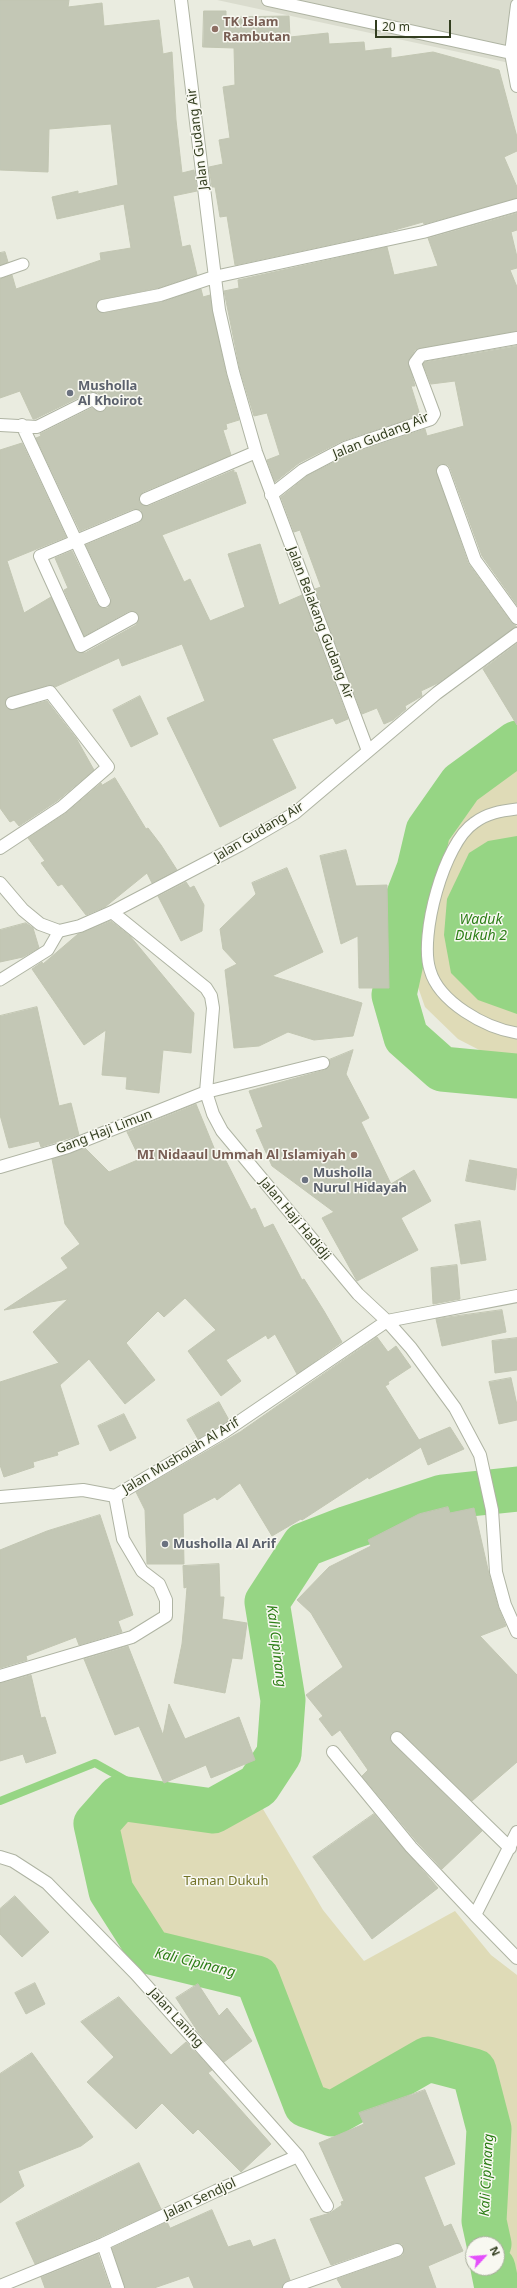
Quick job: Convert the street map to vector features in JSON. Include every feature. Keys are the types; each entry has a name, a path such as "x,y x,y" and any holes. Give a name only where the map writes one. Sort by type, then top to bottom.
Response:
{"street":[{"name":"Jalan Gudang Air","path":"181,0 214,277 226,341 256,452"},
{"path":"268,0 511,53"},
{"path":"517,5 511,53 517,86"},
{"path":"103,306 160,295 214,277 423,232 517,205"},
{"name":"Jalan Gudang Air","path":"271,495 303,470 346,448 431,419 434,414 415,363 421,355 517,338"},
{"path":"0,425 37,427 93,400 100,405"},
{"path":"22,425 104,601"},
{"path":"146,499 256,452"},
{"name":"Jalan Belakang Gudang Air","path":"256,452 368,751"},
{"path":"443,471 475,560 517,618"},
{"path":"132,618 81,646 40,556 77,542 136,516"},
{"name":"Jalan Gudang Air","path":"58,931 75,928 112,912 240,845 295,813 438,693 517,634"},
{"path":"0,848 62,807 108,767 50,692 12,703"},
{"path":"0,883 23,910 40,924 58,931"},
{"name":"Jalan Haji Hadidji","path":"112,912 206,988 211,996 213,1008 206,1092 213,1114 222,1131 358,1294 411,1348 455,1408 480,1455 492,1510 496,1572 505,1605 517,1632"},
{"name":"Gang Haji Limun","path":"0,1167 68,1147 206,1092 323,1063"},
{"path":"387,1322 517,1296"},
{"name":"Jalan Musholah Al Arif","path":"0,1676 132,1637 166,1616 166,1600 159,1584 142,1571 124,1539 116,1496 224,1432 387,1322"},
{"path":"0,1497 83,1490 116,1496"},
{"path":"397,1738 510,1848"},
{"path":"333,1752 411,1847 517,1958"},
{"path":"475,1915 517,1832"},
{"name":"Jalan Laning","path":"0,1857 13,1861 47,1884 136,1974 298,2156 327,2206"},
{"name":"Jalan Sendjol","path":"0,2286 103,2244 216,2191 298,2156"},
{"path":"103,2244 118,2288"},
{"path":"289,2288 397,2250"}],"lane":[{"path":"0,272 23,264"},
{"path":"517,810 496,812 473,823 455,844 433,902 426,940 430,970 443,995 463,1011 517,1033"},
{"path":"0,980 43,955 52,947 58,931"}],"shaded area":[{"path":"217,0 517,0 514,64"}],"green space":[{"path":"517,770 517,1056 491,1056 458,1039 425,1007 413,973 415,925 442,851 480,795"},
{"name":"Taman Dukuh","path":"257,1799 323,1910 364,1961 455,1911 491,1955 517,1975 517,2288 501,2288 499,2276 505,2276 505,2236 491,2236 490,2230 490,2197 500,2166 502,2143 495,2103 479,2081 476,2070 461,2062 429,2055 411,2058 346,2091 323,2099 310,2092 299,2075 260,1978 248,1965 235,1957 210,1949 151,1944 133,1917 113,1872 101,1824 119,1803 188,1817 221,1813"}],"water":[{"name":"Waduk Dukuh 2","path":"517,836 517,1014 478,1000 451,973 444,935 447,899 469,853 488,841"}],"building":[{"path":"0,0 69,0 68,7 102,3 104,26 159,20 163,54 172,52 176,120 182,173 194,170 197,191 173,196 182,247 190,245 197,275 158,288 102,299 98,301 96,307 98,311 104,313 162,302 201,289 203,297 210,295 226,374 239,420 226,424 227,429 223,430 231,455 143,492 140,495 139,502 142,505 149,506 234,470 234,473 236,472 246,503 162,535 184,582 190,579 210,621 245,607 228,554 260,544 279,605 302,595 348,719 336,724 333,718 272,739 296,788 220,827 167,718 205,701 182,644 122,666 119,658 55,687 48,685 7,698 5,705 11,710 47,701 76,738 94,770 57,801 19,826 14,820 10,822 0,808 0,450 22,443 66,537 7,561 24,613 51,597 77,652 85,653 136,625 139,618 136,612 129,611 84,636 64,590 68,588 55,558 72,551 97,604 103,608 108,608 111,598 86,545 139,523 143,517 141,510 133,509 80,531 36,438 41,436 40,434 92,408 99,412 105,410 107,402 98,393 90,392 35,419 33,419 20,391 0,398 0,279 12,275 16,289 101,260 100,253 131,248 124,204 57,219 52,197 78,191 78,194 118,185 111,124 49,129 48,172 0,170"},
{"path":"204,11 226,11 226,17 289,16 290,37 328,33 329,44 364,42 365,51 391,48 391,58 433,52 499,70 517,137 517,151 504,157 517,187 517,198 424,224 423,222 384,233 235,265 227,216 220,217 215,187 212,187 209,167 223,164 219,140 230,138 223,87 235,85 234,48 203,47"},
{"path":"517,213 517,230 511,232 517,257 517,268 510,270 517,287 517,331 415,350 408,362 415,386 411,386 420,415 342,441 299,463 275,482 267,460 280,455 267,413 254,416 240,370 224,291 239,288 238,280 387,247 394,275 438,266 428,238"},
{"path":"5,252 8,262 0,265 0,253"},
{"path":"517,346 517,605 482,556 450,468 448,465 441,464 436,470 468,563 511,622 517,627 438,683 421,691 422,696 405,706 406,709 393,720 384,724 377,708 362,714 315,589 321,587 300,530 294,532 281,497 307,476 348,455 425,429 427,436 464,426 455,381 431,384 423,364 425,362"},
{"path":"517,643 517,725 483,669"},
{"path":"140,696 158,734 131,747 113,710"},
{"path":"115,778 146,829 148,828 161,845 177,870 152,883 147,873 105,907 86,915 62,884 58,886 41,863 45,861 28,838 66,813 101,783 102,785"},
{"path":"346,850 356,886 387,885 389,988 359,988 358,936 341,944 320,856"},
{"path":"287,868 323,952 272,976 362,1003 353,1036 314,1040 288,1032 259,1046 234,1048 225,970 237,964 223,949 220,929 256,894 252,883"},
{"path":"186,882 190,888 194,886 204,905 202,931 181,941 158,896"},
{"path":"111,921 130,936 194,1013 191,1053 163,1050 159,1093 126,1089 127,1077 102,1075 106,1030 84,1045 32,969 42,962 43,964 78,934"},
{"path":"26,923 33,928 39,948 23,957 0,962 0,930"},
{"path":"37,1007 59,1106 71,1103 79,1135 41,1147 39,1141 9,1148 0,1115 0,1016"},
{"path":"353,1050 346,1074 369,1118 361,1122 391,1184 414,1170 431,1201 401,1218 418,1250 357,1281 322,1218 334,1212 272,1166 256,1130 263,1127 249,1091 325,1070 330,1065 329,1060"},
{"path":"196,1104 219,1160 224,1157 251,1210 255,1208 264,1228 273,1224 302,1280 304,1279 342,1342 297,1374 275,1334 268,1339 266,1335 226,1360 241,1381 221,1396 188,1351 216,1330 185,1298 164,1317 158,1311 126,1343 155,1380 125,1404 89,1359 60,1385 79,1444 57,1452 58,1455 33,1462 34,1467 4,1477 0,1465 0,1382 59,1363 33,1332 68,1299 4,1310 68,1268 61,1258 80,1244 65,1224 52,1159 85,1148 109,1172 140,1159 127,1132"},
{"path":"470,1160 517,1169 515,1190 466,1181"},
{"path":"480,1221 486,1260 461,1264 455,1225"},
{"path":"457,1265 460,1299 433,1304 431,1268"},
{"path":"502,1310 506,1332 442,1346 436,1319"},
{"path":"377,1337 388,1352 396,1346 411,1367 388,1382 389,1384 385,1386 419,1440 450,1427 464,1449 428,1465 421,1447 369,1479 368,1477 302,1520 301,1519 272,1536 240,1483 217,1500 215,1497 183,1514 184,1564 147,1564 145,1510 136,1492 240,1432"},
{"path":"517,1338 517,1370 495,1373 492,1341"},
{"path":"511,1378 517,1405 517,1420 499,1424 489,1382"},
{"path":"219,1402 229,1420 198,1439 187,1420"},
{"path":"124,1414 136,1438 110,1451 98,1426"},
{"path":"448,1507 450,1513 474,1508 489,1574 498,1607 506,1626 480,1636 517,1675 517,1762 472,1801 402,1733 395,1731 391,1733 390,1740 392,1743 482,1831 442,1869 417,1842 362,1776 368,1770 340,1730 332,1736 319,1719 323,1716 306,1695 343,1667 311,1613 297,1600 329,1567 371,1546 368,1540 419,1514"},
{"path":"100,1515 133,1615 118,1621 122,1632 79,1645 76,1637 26,1656 27,1660 0,1668 0,1550 47,1531"},
{"path":"219,1564 220,1597 224,1597 222,1619 247,1623 242,1659 232,1658 225,1693 174,1683 182,1644 187,1587 184,1588 183,1566"},
{"path":"128,1646 163,1735 169,1704 185,1739 239,1717 255,1760 211,1778 206,1765 164,1783 139,1726 115,1735 84,1659"},
{"path":"31,1675 41,1718 45,1717 56,1753 26,1763 23,1754 0,1761 0,1683"},
{"path":"374,1814 438,1888 372,1939 313,1857"},
{"path":"15,1896 49,1932 22,1957 0,1934 0,1909"},
{"path":"35,1983 45,2004 26,2014 15,1993"},
{"path":"198,1984 219,2016 227,2008 252,2041 224,2062 198,2032 176,1998"},
{"path":"119,1997 171,2055 186,2042 212,2070 208,2073 271,2144 241,2172 198,2129 193,2134 162,2103 136,2129 87,2082 114,2057 81,2022"},
{"path":"32,2053 93,2137 81,2146 18,2171 24,2186 0,2203 0,2074"},
{"path":"425,2090 455,2164 424,2177 444,2227 451,2224 463,2251 428,2266 436,2288 342,2288 337,2279 399,2257 403,2255 404,2248 402,2244 395,2243 331,2265 310,2219 330,2213 342,2205 341,2202 344,2201 319,2143 364,2124 359,2113"},
{"path":"139,2163 161,2209 100,2237 35,2264 16,2223"},
{"path":"212,2210 228,2247 250,2240 253,2247 275,2239 290,2280 284,2283 282,2288 194,2288 189,2276 154,2288 125,2288 112,2248 167,2222 170,2228"},
{"path":"98,2254 110,2288 45,2288 41,2277"}],"waterway":[{"name":"Kali Cipinang","path":"517,743 461,784 428,831 419,869 405,905 405,944 394,995 406,1037 442,1069 517,1076"},
{"name":"Kali Cipinang","path":"487,2236 484,2221 489,2129 474,2071 428,2059 332,2114 306,2105 257,1978 150,1952 111,1891 96,1824 119,1798 213,1811 258,1786 279,1754 283,1700 267,1602 304,1545 348,1528 442,1497 517,1489"},
{"path":"0,1801 95,1763 129,1782 160,1805"},
{"name":"Kali Cipinang","path":"495,2276 497,2288"}],"place":[{"name":"TK Islam Rambutan","path":"215,29"},
{"name":"Musholla Al Khoirot","path":"70,393"},
{"name":"MI Nidaaul Ummah Al Islamiyah","path":"354,1155"},
{"name":"Musholla Nurul Hidayah","path":"305,1180"},
{"name":"Musholla Al Arif","path":"165,1544"}]}
